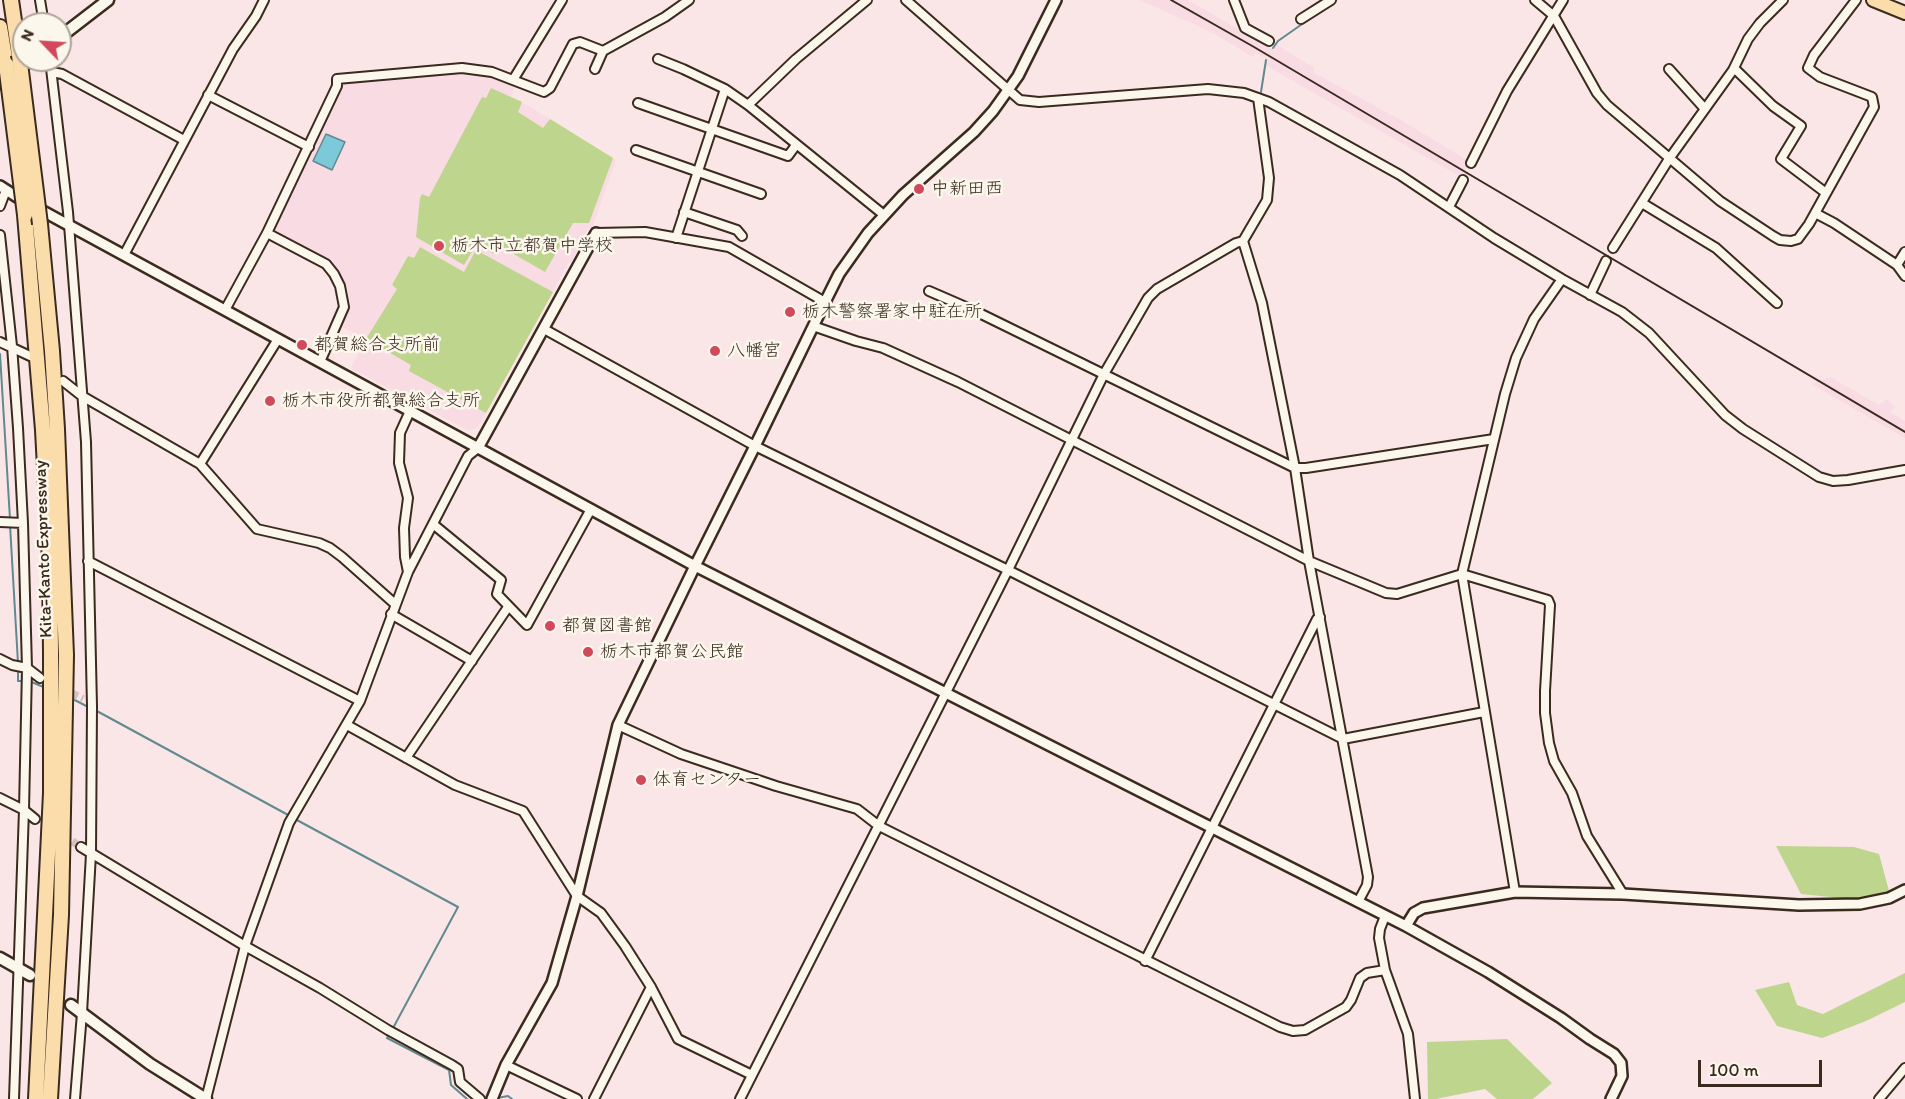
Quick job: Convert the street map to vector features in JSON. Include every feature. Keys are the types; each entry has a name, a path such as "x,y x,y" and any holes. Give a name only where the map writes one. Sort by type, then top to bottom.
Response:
{"highway":[{"name":"Kita-Kanto Expressway","path":"0,27 25,215 43,430 50,561 51,793 36,1099"},
{"name":"Kita-Kanto Expressway","path":"26,72 52,351 66,655 61,915 50,1099"}],"main road":[{"path":"72,28 108,0"},
{"path":"1873,0 1905,13"},
{"path":"0,83 12,71"},
{"path":"0,957 30,975"},
{"path":"71,1005 142,1059 206,1099"}],"street":[{"path":"124,255 233,49 264,0"},
{"path":"513,80 562,0"},
{"path":"595,69 603,51 665,17 689,0"},
{"path":"748,105 796,59 867,0"},
{"path":"906,0 1020,100 1039,102 1208,89 1233,91 1258,98 1400,176 1562,279 1622,312 1649,333 1716,407 1743,429 1819,477 1833,481 1848,480 1905,470"},
{"path":"492,1099 506,1065 552,983 577,896 618,725 825,302 854,251 884,215 974,132 1008,90 1030,54 1056,0"},
{"path":"1234,0 1245,28 1269,41"},
{"path":"1301,19 1331,0"},
{"path":"1535,0 1554,16 1597,93 1623,120 1720,201 1780,240 1798,239 1826,194 1874,107 1872,97 1820,77 1808,68 1856,0"},
{"path":"1471,163 1507,91 1563,0"},
{"path":"1613,248 1669,159 1734,68 1748,39 1783,0"},
{"path":"225,310 267,233 309,147 337,86 337,79 462,68 492,72 544,92 550,88 573,44 580,42 603,51"},
{"path":"658,59 725,89 884,215"},
{"path":"1734,68 1773,106 1802,126 1781,159 1826,194"},
{"path":"1669,69 1705,109"},
{"path":"75,1099 91,854 92,706 86,442 69,225 52,72 62,74 184,140"},
{"path":"676,238 725,89"},
{"path":"208,95 309,147"},
{"path":"740,1099 1008,570 1104,374 1148,298 1157,289 1177,277 1243,241 1267,200 1269,178 1258,98"},
{"path":"638,103 788,156 796,145"},
{"path":"636,150 761,194"},
{"path":"1449,207 1463,180"},
{"path":"0,206 3,188 695,566 1406,926 1514,988 1614,1054 1621,1064 1622,1076 1611,1099"},
{"path":"1642,203 1716,248 1778,303"},
{"path":"684,212 737,230 742,236"},
{"path":"1815,213 1897,265 1905,276"},
{"path":"206,1099 245,946 289,824 360,701 408,572 468,456 478,448 596,233 645,232 724,246 735,250 825,302"},
{"path":"267,233 326,264 340,286 344,307 320,362"},
{"path":"0,235 12,346 23,523 27,668 20,968 14,1099"},
{"path":"1243,241 1262,303 1295,468 1309,561 1368,877 1367,885 1358,902"},
{"path":"1897,265 1905,252"},
{"path":"1590,295 1606,261"},
{"path":"1515,892 1462,574 1516,358 1534,319 1562,279"},
{"path":"929,291 975,311 1295,468 1494,439"},
{"path":"813,326 883,348 958,382 1309,561 1386,593 1397,594 1462,574 1548,600 1550,605 1545,713 1549,743 1554,761 1572,793 1587,836 1623,894"},
{"path":"544,329 755,446 1008,570 1342,739 1484,712"},
{"path":"200,464 278,339"},
{"path":"0,342 30,356"},
{"path":"63,381 82,396 200,464 257,529 319,543 330,548 395,604"},
{"path":"408,572 404,528 408,498 399,463 400,433 410,411"},
{"path":"433,524 501,580 497,594 508,608 527,624 591,509"},
{"path":"0,522 23,523"},
{"path":"88,561 360,701"},
{"path":"406,758 508,608"},
{"path":"391,614 472,661"},
{"path":"1145,961 1320,617"},
{"path":"0,659 12,665 27,668 40,678"},
{"path":"82,699 92,706"},
{"path":"347,725 455,786 523,811 577,896 601,913 625,946 651,987 678,1039 752,1075"},
{"path":"618,725 690,757 776,786 856,809 879,826 1280,1027 1293,1031 1305,1030 1346,1007 1360,978 1367,973 1385,970"},
{"path":"0,798 24,810 35,819"},
{"path":"81,847 245,946 452,1065 458,1070 460,1082 480,1099"},
{"path":"1406,926 1414,913 1424,908 1515,892 1623,894 1799,905 1860,904 1889,898 1905,890"},
{"path":"1385,916 1378,933 1385,970 1408,1034 1415,1099"},
{"path":"594,1099 651,987"},
{"path":"506,1065 577,1099"},
{"path":"1879,1099 1905,1068"}],"shaded area":[{"path":"1140,0 1188,0 1274,50 1277,45 1314,68 1313,72 1467,160 1468,163 1461,177 1265,65 1269,61 1257,53 1251,56 1215,34"},
{"name":"栃木市立都賀中学校","path":"466,71 477,72 515,86 511,97 616,160 592,228 587,230 481,422 469,431 351,368 366,339 340,326 348,306 344,288 332,266 273,232 344,82"},
{"path":"1830,377 1879,405 1887,399 1895,407 1890,412 1905,421 1905,438 1811,384"}],"green space":[{"path":"491,88 522,102 518,112 543,128 550,119 613,158 589,223 573,223 545,272 500,246 495,254 476,245 464,265 416,237 422,194 429,197 482,97 486,98"},
{"path":"420,247 464,272 476,250 553,292 486,413 409,371 411,365 366,339 397,289 392,285 408,256 414,258"},
{"path":"1776,846 1854,847 1879,854 1889,891 1860,900 1801,894"},
{"path":"1905,973 1905,1002 1866,1021 1822,1038 1777,1026 1755,990 1789,982 1797,1005 1823,1014"},
{"path":"1507,1039 1552,1083 1533,1099 1497,1099 1485,1089 1428,1099 1427,1042"}],"water":[{"path":"326,134 345,142 332,170 313,161"}],"waterway":[{"path":"1273,48 1278,41 1315,15"},
{"path":"1261,92 1266,60"},
{"path":"0,354 10,519"},
{"path":"10,525 18,663"},
{"path":"18,668 18,681 24,681"},
{"path":"29,681 46,688"},
{"path":"71,698 90,708"},
{"path":"95,710 290,816"},
{"path":"295,819 458,907 392,1030"},
{"path":"389,1035 387,1038 449,1070 451,1085 467,1099"},
{"path":"497,1098 508,1096 512,1099"}],"tunnel":[{"path":"49,682 83,699"},
{"path":"62,835 81,847"},
{"path":"30,975 71,1005"}],"railway":[{"path":"1171,0 1905,432"}],"place":[{"name":"中新田西","path":"919,189"},
{"name":"栃木市立都賀中学校","path":"439,246"},
{"name":"栃木警察署家中駐在所","path":"790,312"},
{"name":"都賀総合支所前","path":"302,345"},
{"name":"八幡宮","path":"715,351"},
{"name":"栃木市役所都賀総合支所","path":"270,401"},
{"name":"都賀図書館","path":"550,626"},
{"name":"栃木市都賀公民館","path":"588,652"},
{"name":"体育センター","path":"641,780"}]}
